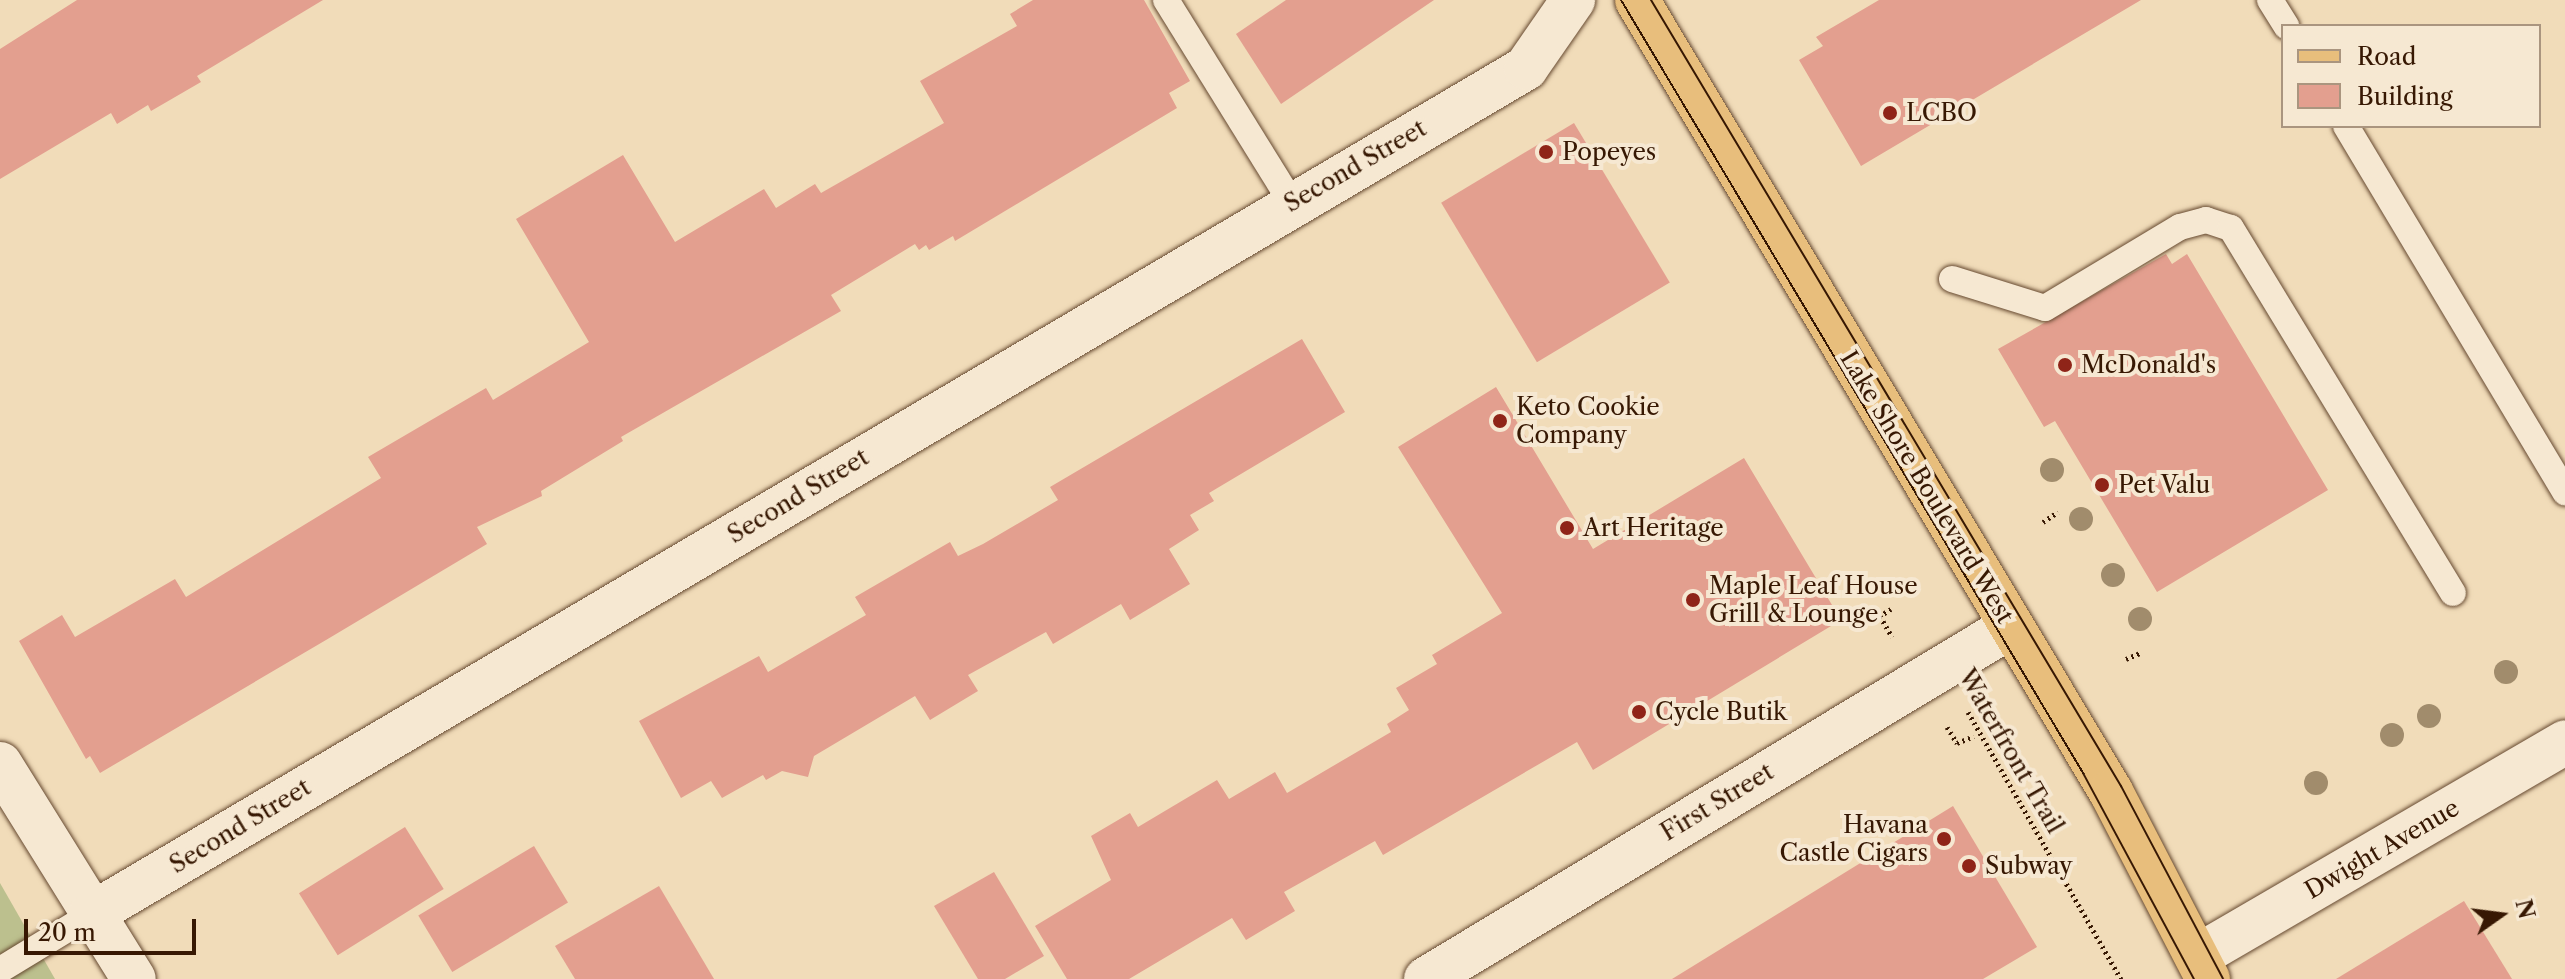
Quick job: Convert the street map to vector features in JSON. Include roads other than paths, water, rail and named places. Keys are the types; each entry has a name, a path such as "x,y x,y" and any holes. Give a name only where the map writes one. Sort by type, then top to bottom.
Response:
{"main road":[{"name":"Lake Shore Boulevard West","path":"1637,0 2111,792 2203,967"}],"street":[{"name":"Second Street","path":"90,915 1292,203 1526,68 1573,0"},
{"name":"First Street","path":"1426,979 2010,627"},
{"name":"Dwight Avenue","path":"2203,967 2565,742"},
{"path":"0,764 90,915 134,979"}],"lane":[{"path":"1166,0 1292,203"},
{"path":"2270,0 2285,24"},
{"path":"2347,128 2565,492"},
{"path":"1952,279 2045,308 2180,227 2206,220 2231,228 2453,593"},
{"name":"Second Street","path":"0,970 90,915"}],"tram line":[{"path":"1621,0 2083,773 2194,979"},
{"path":"1651,0 2121,786 2223,979"}],"place":[{"name":"LCBO","path":"1890,113"},
{"name":"Popeyes","path":"1546,152"},
{"name":"McDonald's","path":"2065,365"},
{"name":"Keto Cookie Company","path":"1500,421"},
{"name":"Pet Valu","path":"2102,485"},
{"name":"Art Heritage","path":"1567,528"},
{"name":"Maple Leaf House Grill & Lounge","path":"1693,600"},
{"name":"Cycle Butik","path":"1639,712"},
{"name":"Havana Castle Cigars","path":"1944,839"},
{"name":"Subway","path":"1969,866"}]}
